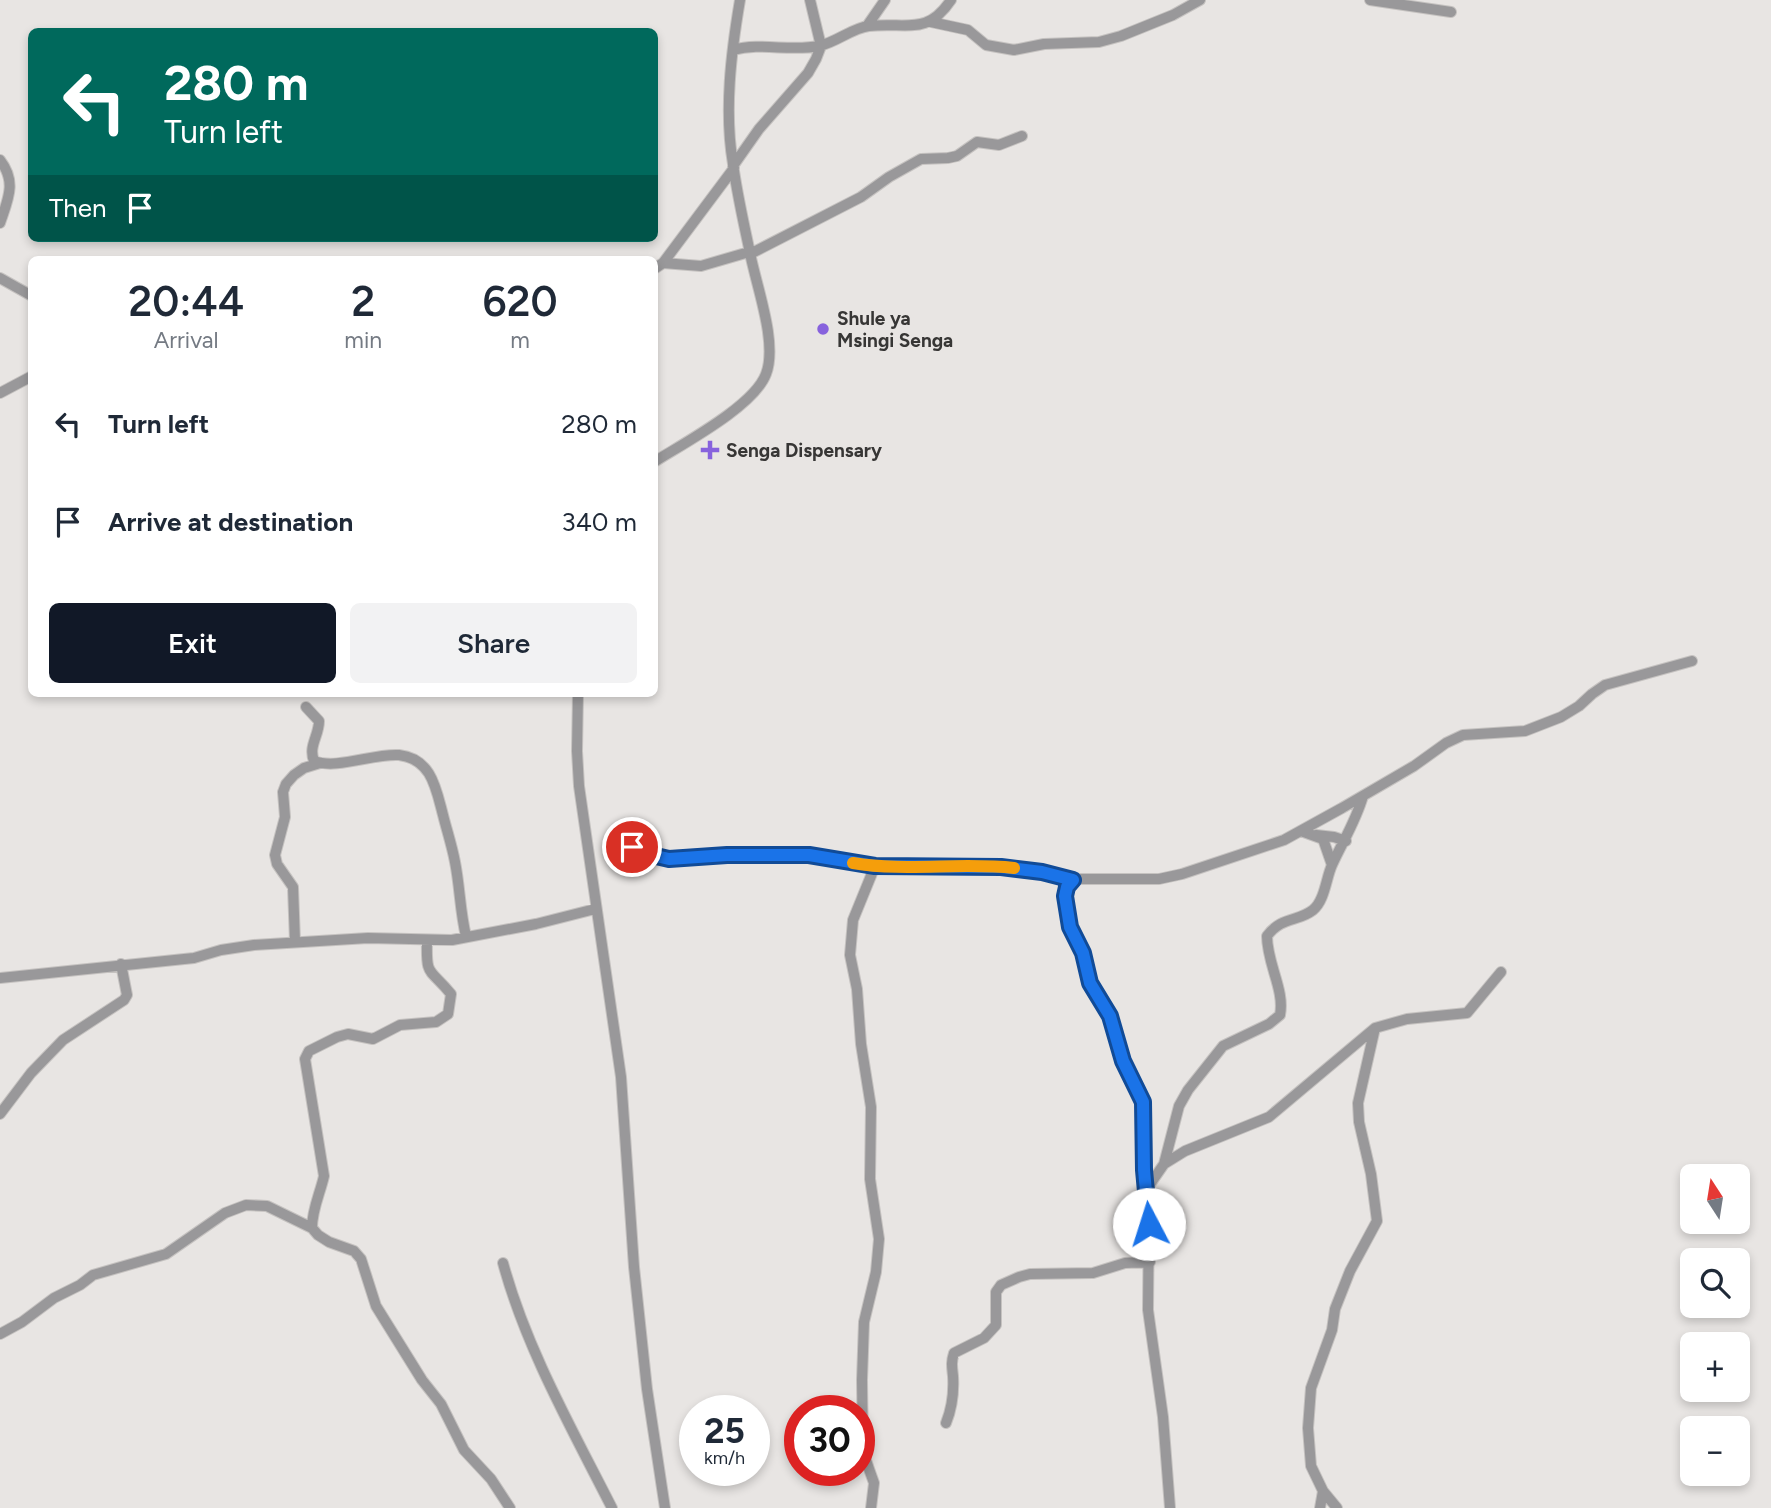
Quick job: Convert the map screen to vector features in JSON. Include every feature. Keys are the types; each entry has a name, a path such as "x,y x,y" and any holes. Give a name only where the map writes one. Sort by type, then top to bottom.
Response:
{"street":[{"path":"658,459 746,400 766,374 769,359 768,335 733,167 730,126 733,50 740,0"},
{"path":"659,266 760,129 808,73 821,46 810,0"},
{"path":"867,26 885,0"},
{"path":"931,22 942,14 951,0"},
{"path":"733,50 750,46 787,49 821,46 867,26 931,22 968,30 986,45 1014,50 1121,36 1173,15 1200,0"},
{"path":"1370,0 1451,12"},
{"path":"659,266 701,265 750,253 861,197 921,159 957,156 977,142 999,145 1023,136"},
{"path":"0,160 11,184 0,223"},
{"path":"0,278 28,294"},
{"path":"0,393 28,378"},
{"path":"626,841 643,853 669,859 727,855 809,855 875,866 1001,867 1042,872 1073,880 1159,879 1249,852 1301,831 1463,735 1525,731 1561,717 1605,685 1692,661"},
{"path":"578,697 576,751 579,786 621,1077 634,1267 647,1389 665,1508"},
{"path":"306,707 319,721 311,751 314,761 320,763"},
{"path":"295,942 293,887 277,864 275,855 285,817 283,792 286,784 304,768 320,763 396,755 416,760 429,771 434,780 456,863 466,936"},
{"path":"1146,1190 1164,1164 1179,1106 1188,1090 1223,1046 1269,1024 1280,1015 1281,995 1272,970 1267,936 1274,927 1284,921 1313,910 1320,900 1332,865 1346,841 1363,796"},
{"path":"1301,831 1346,841"},
{"path":"1316,835 1326,845 1332,865"},
{"path":"872,1508 874,1483 863,1452 862,1371 864,1322 876,1272 879,1240 870,1179 871,1107 860,1044 857,989 850,955 853,920 875,866"},
{"path":"1073,880 1067,887 1065,896 1070,927 1083,953 1090,983 1110,1016 1123,1061 1143,1102 1150,1262 1147,1310 1163,1417 1170,1508"},
{"path":"0,978 194,958 227,948 295,942 368,938 452,940 536,924 595,909"},
{"path":"312,1228 315,1204 324,1176 305,1059 309,1051 337,1037 348,1034 373,1039 400,1025 436,1021 447,1014 451,994 426,967 427,940"},
{"path":"0,1114 31,1073 63,1040 124,1000 127,991 121,964"},
{"path":"1164,1164 1204,1142 1269,1117 1375,1028 1407,1019 1467,1013 1501,972"},
{"path":"1337,1508 1316,1479 1308,1454 1311,1388 1332,1330 1341,1293 1377,1221 1358,1103 1375,1028"},
{"path":"0,1334 22,1322 54,1297 80,1285 93,1275 166,1254 225,1213 246,1205 267,1206 312,1228 329,1242 354,1251 361,1259 376,1306 422,1380 441,1404 464,1450 491,1479 510,1508"},
{"path":"946,1423 951,1410 953,1376 950,1363 954,1353 984,1338 996,1325 996,1292 1002,1285 1030,1274 1093,1273 1125,1263 1150,1262"},
{"path":"503,1263 512,1295 556,1397 612,1508"},
{"path":"1320,1508 1323,1491"}],"slow traffic":[{"path":"853,863 914,868 1014,868"}],"place":[{"name":"Shule ya Msingi Senga","path":"823,329"},
{"name":"Senga Dispensary","path":"710,450"}],"route":[{"path":"632,847 643,853 669,859 727,855 809,855 875,866 1001,867 1042,872 1073,880 1067,887 1065,896 1070,927 1083,953 1090,983 1104,1002 1123,1061 1143,1102 1143,1158 1149,1224"}]}
